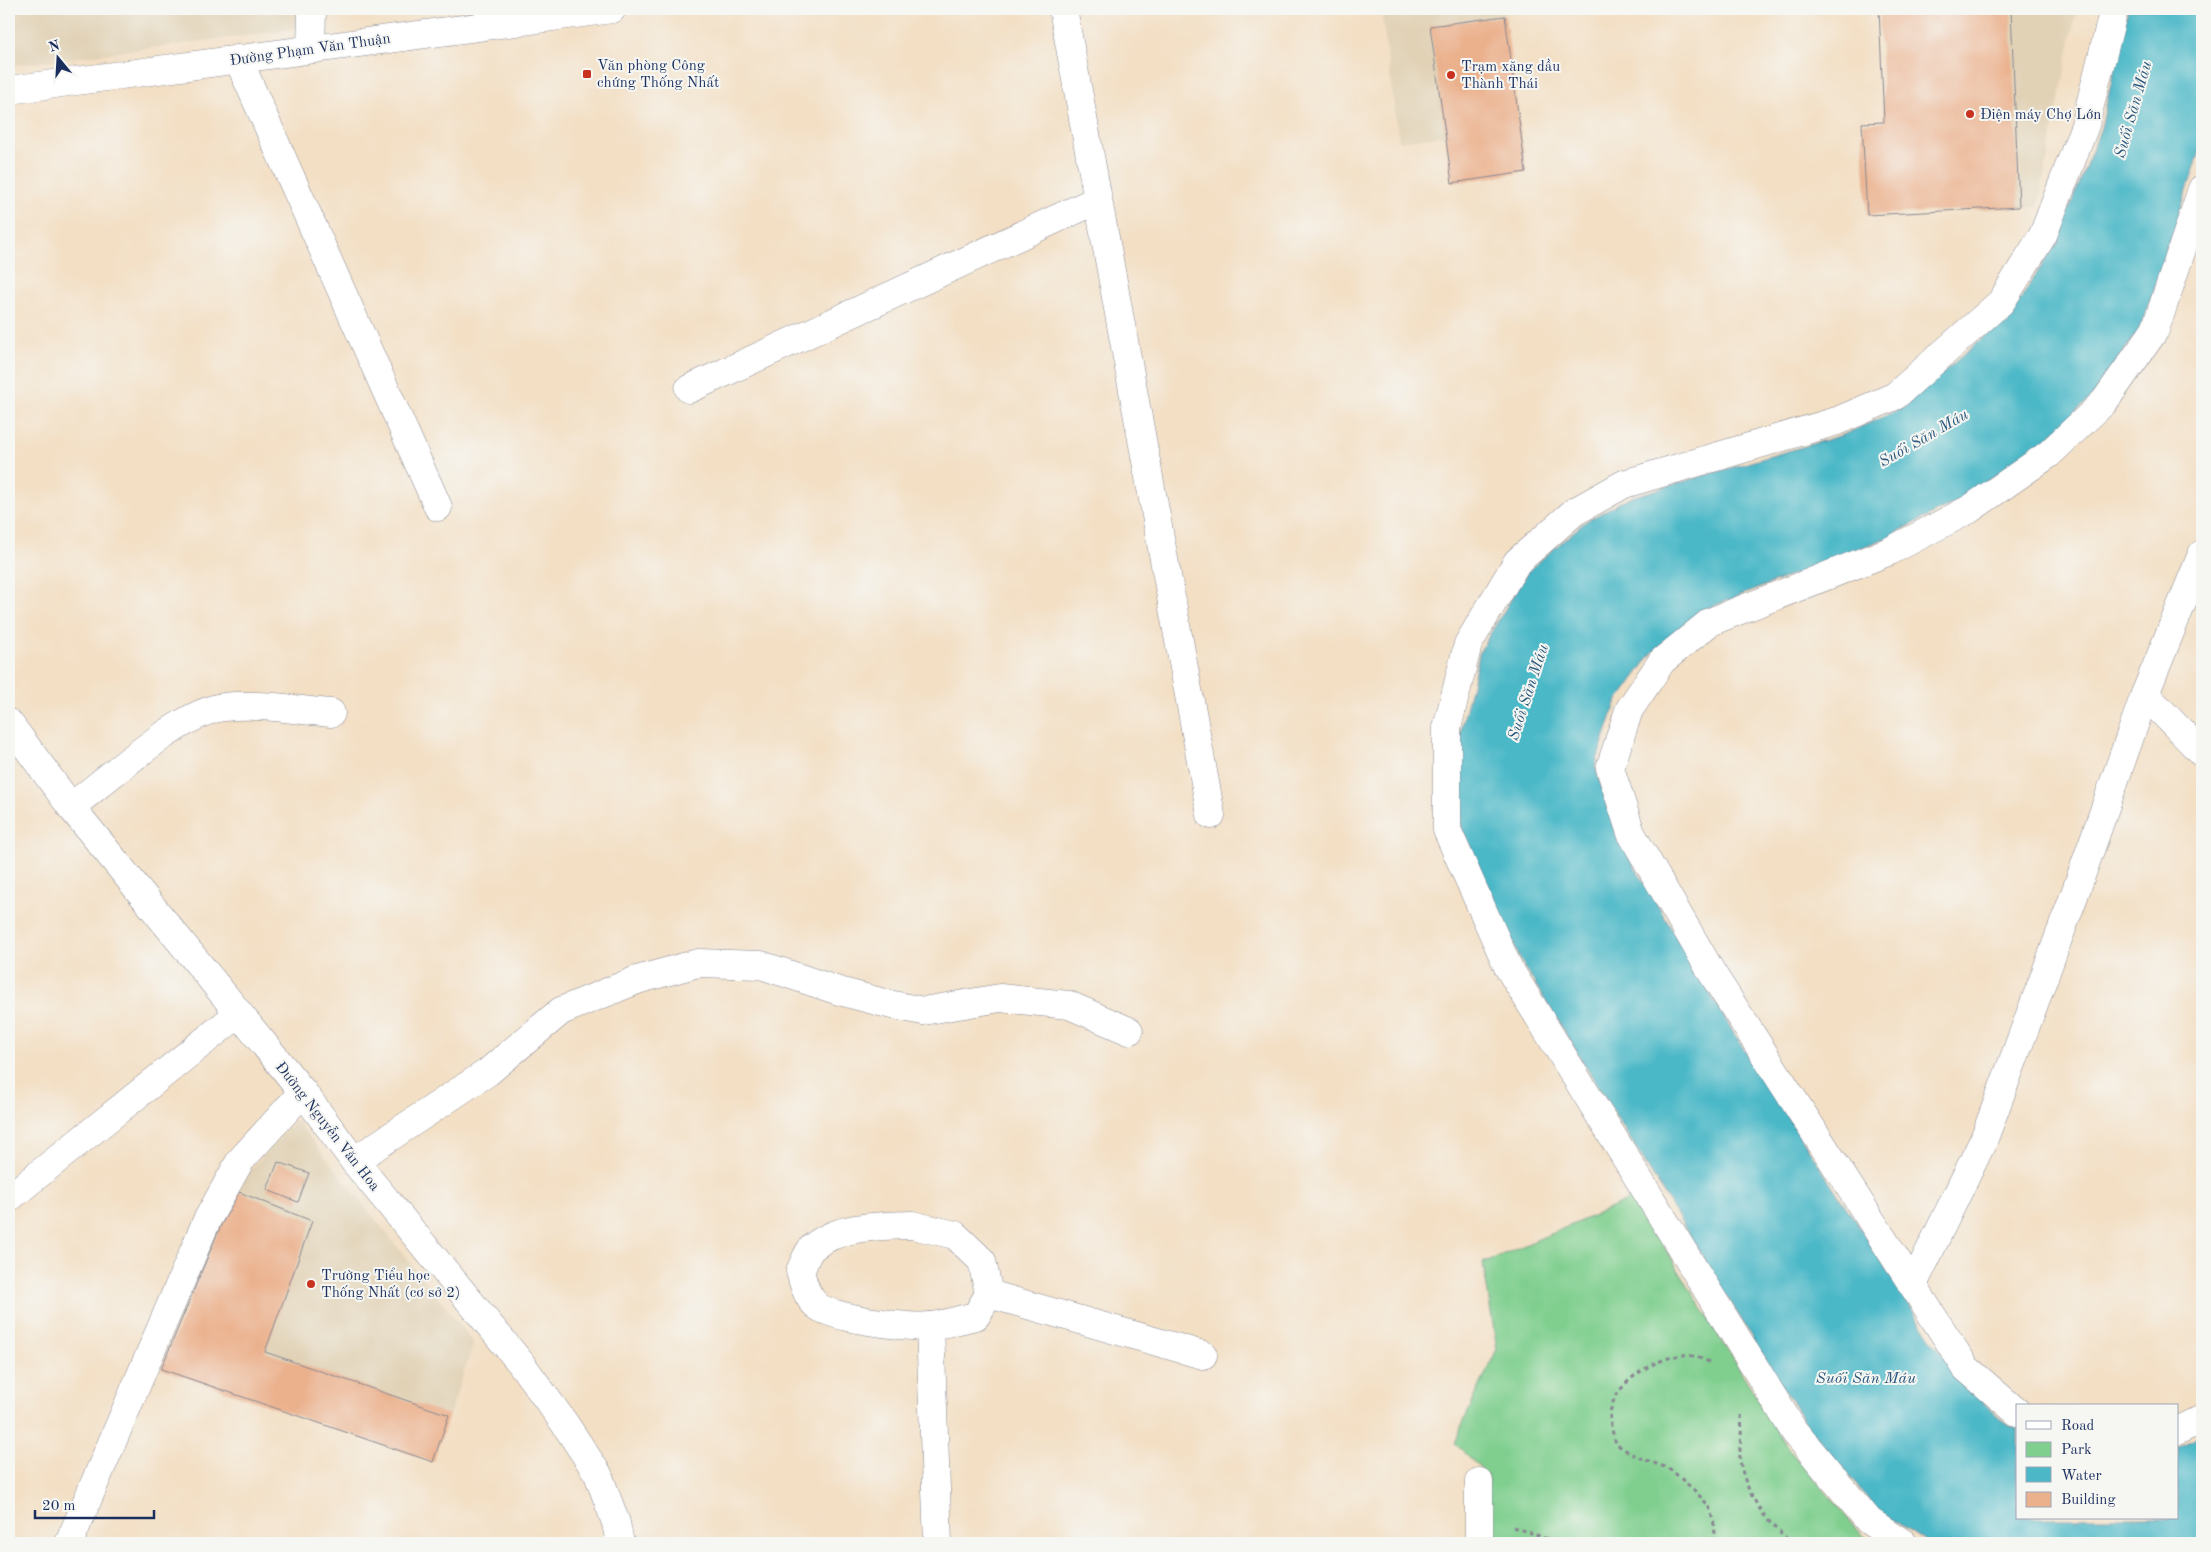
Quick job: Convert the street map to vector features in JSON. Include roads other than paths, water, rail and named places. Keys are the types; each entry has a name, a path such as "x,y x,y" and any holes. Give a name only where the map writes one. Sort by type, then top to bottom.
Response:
{"street":[{"path":"311,49 312,9"},
{"name":"Đường Phạm Văn Thuận","path":"9,90 612,9"},
{"path":"1062,9 1211,815"},
{"path":"1903,1543 1869,1521 1794,1431 1508,967 1447,830 1447,728 1468,644 1518,562 1574,512 1624,484 1837,421 1895,396 2001,302 2043,235 2085,125 2114,9"},
{"path":"238,59 438,507"},
{"path":"2016,1411 1966,1368 1712,973 1631,833 1610,768 1629,710 1662,661 1710,622 1890,551 1970,509 2049,454 2104,402 2155,330 2202,189"},
{"path":"689,389 1097,200"},
{"path":"1913,1286 1984,1138 2074,896 2145,694 2202,554"},
{"path":"2145,694 2202,753"},
{"path":"71,808 156,741 194,716 222,706 266,707 331,713"},
{"name":"Đường Nguyễn Văn Hoa","path":"9,723 71,808 303,1092 354,1161 520,1362 598,1474 616,1523 620,1543"},
{"path":"354,1161 488,1072 562,1011 637,980 698,964 761,965 839,991 923,1011 1000,998 1069,1005 1129,1031"},
{"path":"9,1198 238,1014"},
{"path":"69,1543 208,1220 240,1161 303,1092"},
{"path":"912,1225 955,1235 982,1261 990,1294 976,1316 930,1326 889,1324 842,1315 816,1306 804,1287 800,1271 812,1248 834,1235 872,1226 912,1225"},
{"path":"990,1294 1204,1355"},
{"path":"930,1326 938,1543"},
{"path":"2178,1431 2202,1419"},
{"path":"1478,1482 1479,1543"}],"water":[{"name":"Suối Săn Máu","path":"2128,9 2202,9 2202,145 2143,323 2094,395 2043,442 1965,497 1886,538 1701,611 1652,653 1616,703 1595,766 1617,837 1734,1034 1957,1378 2010,1426 2016,1429 2016,1520 2178,1520 2178,1446 2202,1435 2202,1543 1929,1543 1879,1511 1806,1425 1521,961 1461,826 1461,730 1480,651 1528,571 1585,522 1628,498 1843,435 1903,408 2013,311 2055,245 2101,128"}],"place":[{"name":"Văn phòng Công chứng Thống Nhất","path":"587,74"},
{"name":"Trạm xăng dầu Thành Thái","path":"1451,75"},
{"name":"Điện máy Chợ Lớn","path":"1970,114"},
{"name":"Trường Tiểu học Thống Nhất (cơ sở 2)","path":"311,1284"}]}
